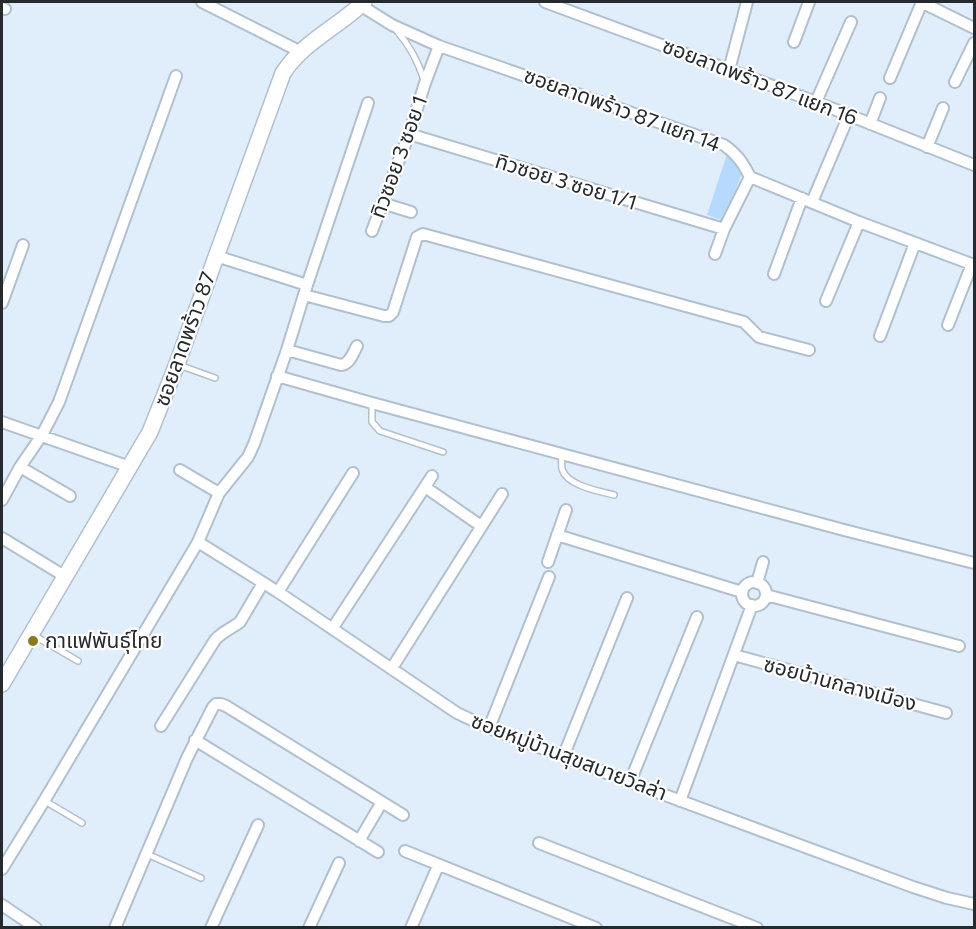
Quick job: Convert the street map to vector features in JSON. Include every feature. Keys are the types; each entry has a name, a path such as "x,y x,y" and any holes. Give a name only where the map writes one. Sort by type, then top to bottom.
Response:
{"street":[{"path":"202,2 222,6 301,52"},
{"name":"ซอยลาดพร้าว 87 แยก 16","path":"544,2 816,102 975,165"},
{"path":"729,70 747,2"},
{"path":"794,42 809,2"},
{"path":"890,78 922,2 937,5 975,28"},
{"name":"ซอยลาดพร้าว 87 แยก 14","path":"362,3 392,25 439,46 724,145 742,160 750,177"},
{"name":"ซอยลาดพร้าว 87","path":"2,684 150,432 177,364 277,87 289,64 362,3"},
{"path":"816,102 851,22"},
{"path":"955,82 975,43"},
{"name":"ทิวซอย 3 ซอย 1","path":"372,231 439,46"},
{"path":"2,500 20,466 42,435 59,402 176,76"},
{"path":"870,124 880,98"},
{"path":"2,869 198,542 219,493 248,457 260,430 368,103"},
{"path":"927,147 943,108"},
{"path":"774,274 849,115"},
{"name":"ทิวซอย 3 ซอย 1/1","path":"409,134 724,230"},
{"path":"715,254 750,177 859,222 973,264 948,325"},
{"path":"382,203 411,212"},
{"path":"826,301 859,222"},
{"path":"216,256 306,290 389,316 393,312 417,237 423,234 744,322 759,337 810,350"},
{"path":"880,336 915,243"},
{"path":"2,303 23,245"},
{"path":"287,350 341,365 346,364 357,346"},
{"path":"278,376 885,542 975,563"},
{"path":"2,422 130,467"},
{"path":"20,466 70,496"},
{"path":"180,470 219,493"},
{"path":"278,592 354,473"},
{"path":"332,629 432,476"},
{"path":"425,487 481,526"},
{"path":"392,668 502,494"},
{"path":"548,562 566,510"},
{"path":"557,535 742,592"},
{"path":"2,538 66,577"},
{"name":"ซอยหมู่บ้านสุขสบายวิลล่า","path":"198,542 278,592 457,713 489,728 913,887 975,904"},
{"path":"757,582 763,562"},
{"path":"489,728 549,578"},
{"path":"757,582 764,587 765,595 761,603 752,605 745,601 742,592 747,584 757,582"},
{"path":"161,726 215,640 222,632 240,622 263,583"},
{"path":"765,595 959,646"},
{"path":"563,757 627,598"},
{"name":"ซอยบ้านกลางเมือง","path":"680,801 752,605"},
{"path":"630,782 697,617"},
{"name":"ซอยบ้านกลางเมือง","path":"734,655 946,713"},
{"path":"115,927 195,740 216,704 221,704 403,815"},
{"path":"195,740 378,852"},
{"path":"358,841 382,802"},
{"path":"211,927 258,825"},
{"path":"540,843 757,927"},
{"path":"405,852 596,927"},
{"path":"309,927 339,863"},
{"path":"411,927 438,866"},
{"path":"2,905 36,927"}],"lane":[{"name":"ทิวซอย 3 ซอย 1","path":"392,25 412,51 425,83"},
{"path":"177,364 215,378"},
{"path":"372,403 372,422 380,431 443,453"},
{"path":"562,454 563,472 568,479 614,495"},
{"path":"31,634 78,661"},
{"path":"44,801 82,823"},
{"path":"147,854 201,878"}],"shaded area":[{"path":"727,154 743,170 724,221 707,215"}],"place":[{"name":"กาแฟพันธ์ุไทย","path":"33,641"}]}
